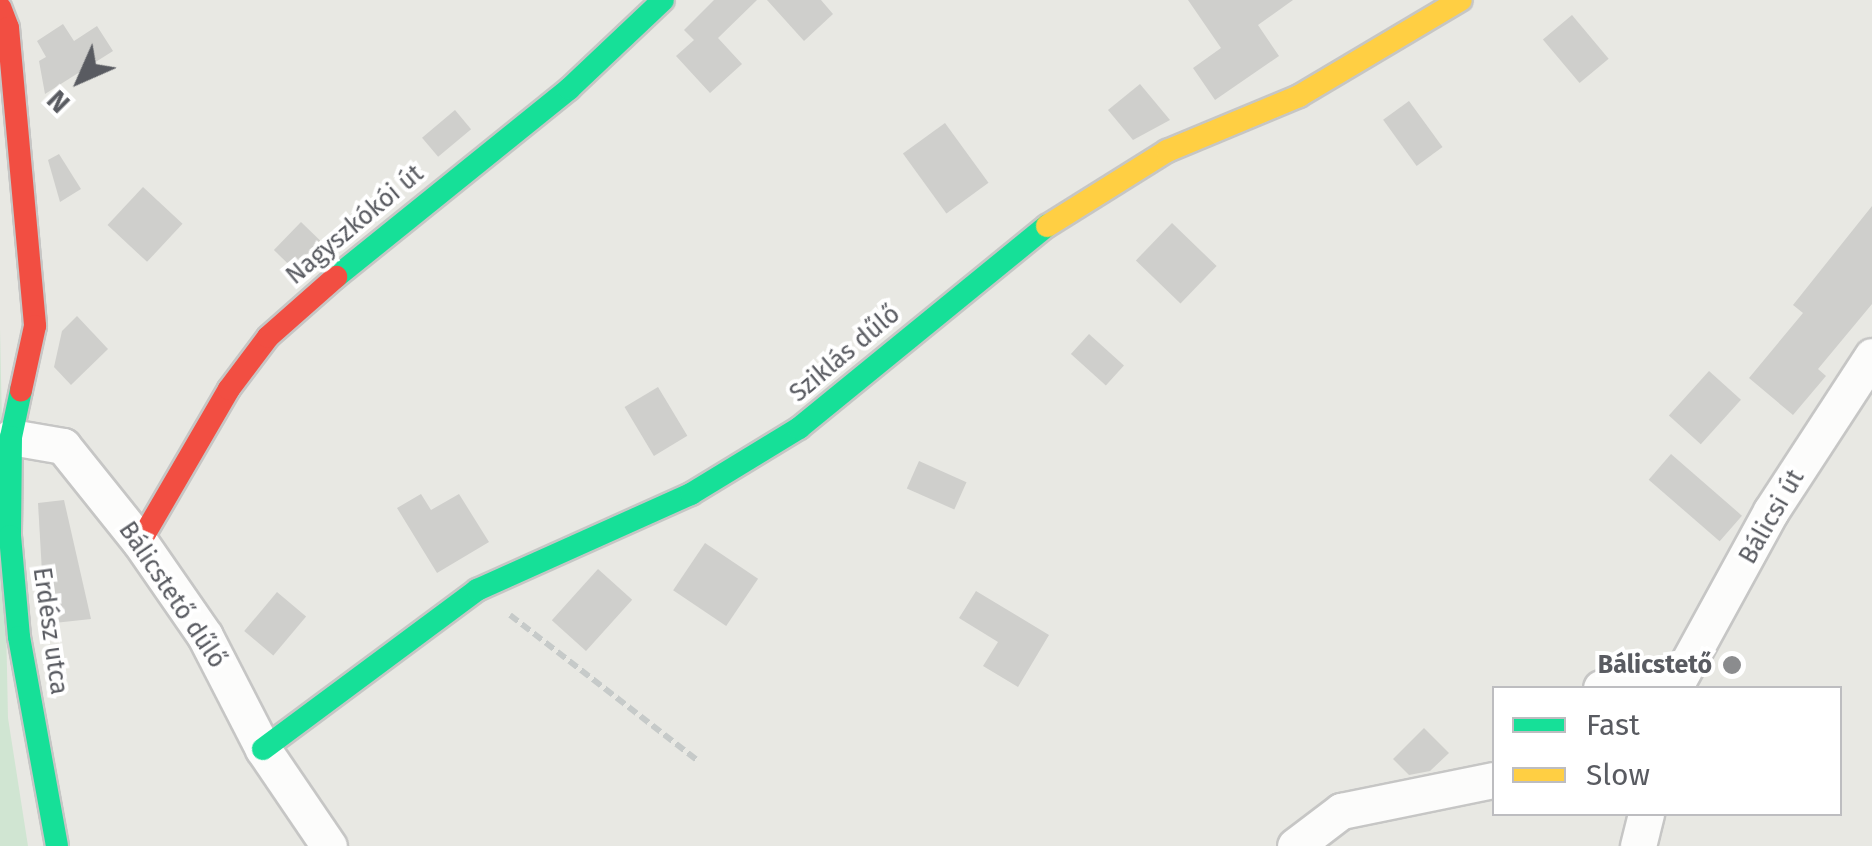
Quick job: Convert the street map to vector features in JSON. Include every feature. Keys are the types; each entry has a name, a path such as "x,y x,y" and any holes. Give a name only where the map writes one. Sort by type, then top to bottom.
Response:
{"street":[{"name":"Nagyszkókói út","path":"140,542 230,389 268,336 399,220 570,88 663,0"},
{"name":"Sziklás dűlő","path":"263,749 477,590 692,494 799,428 1044,228 1167,151 1300,96 1462,0"},
{"name":"Erdész utca","path":"0,7 8,28 35,326 12,437 19,637 56,846"},
{"name":"Bálicsi út","path":"1608,686 1634,679 1675,684 1771,511 1872,356"},
{"name":"Bálicstető dűlő","path":"12,437 63,446 140,542 205,636 263,749 329,846"},
{"path":"1294,846 1342,811 1492,780"},
{"path":"1638,846 1646,816"}],"path":[{"path":"477,590 698,761"}],"green space":[{"path":"0,328 8,718 28,846 0,846"}],"building":[{"path":"714,0 757,0 718,38 742,64 710,93 676,56 694,40 684,30"},
{"path":"767,0 821,0 833,14 804,41"},
{"path":"1188,0 1293,0 1258,25 1279,56 1215,100 1193,68 1221,48"},
{"path":"1572,15 1609,59 1580,83 1543,39"},
{"path":"63,24 74,41 97,26 113,51 45,94 39,61 46,57 37,41"},
{"path":"1140,84 1170,120 1133,140 1108,110"},
{"path":"1409,101 1443,147 1417,166 1383,120"},
{"path":"455,110 471,129 438,157 422,138"},
{"path":"945,123 988,183 946,213 903,154"},
{"path":"59,154 81,189 60,202 48,160"},
{"path":"143,187 182,224 147,262 108,225"},
{"path":"1872,206 1872,304 1818,369 1826,376 1793,415 1749,378 1803,313 1793,305"},
{"path":"301,222 325,245 298,273 274,250"},
{"path":"1172,223 1217,266 1180,303 1136,260"},
{"path":"77,316 108,349 71,385 54,367 62,331"},
{"path":"1089,334 1124,365 1106,386 1071,354"},
{"path":"1709,371 1741,400 1701,444 1669,416"},
{"path":"658,387 687,436 654,456 625,407"},
{"path":"1671,454 1742,516 1720,541 1649,480"},
{"path":"919,461 967,482 954,510 907,488"},
{"path":"421,494 431,510 459,494 489,542 437,573 397,508"},
{"path":"64,500 91,619 45,624 38,503"},
{"path":"705,543 758,579 726,626 673,590"},
{"path":"598,569 632,600 586,651 552,620"},
{"path":"976,591 1049,635 1018,687 983,666 998,642 959,618"},
{"path":"277,592 306,616 273,655 244,631"},
{"path":"1424,728 1449,753 1430,771 1409,775 1393,759"}],"traffic: fast":[{"path":"336,277 569,89 663,0"},
{"path":"263,749 477,590 691,494 799,428 1047,226"},
{"path":"21,390 11,437 10,536 19,637 57,846"}],"traffic: slow":[{"path":"1047,226 1167,151 1299,96 1461,0"}],"traffic: jam":[{"path":"0,7 8,28 35,326 21,390"},
{"path":"140,542 229,389 268,337 336,277"}],"place":[{"name":"Bálicstető","path":"1732,665"}]}
